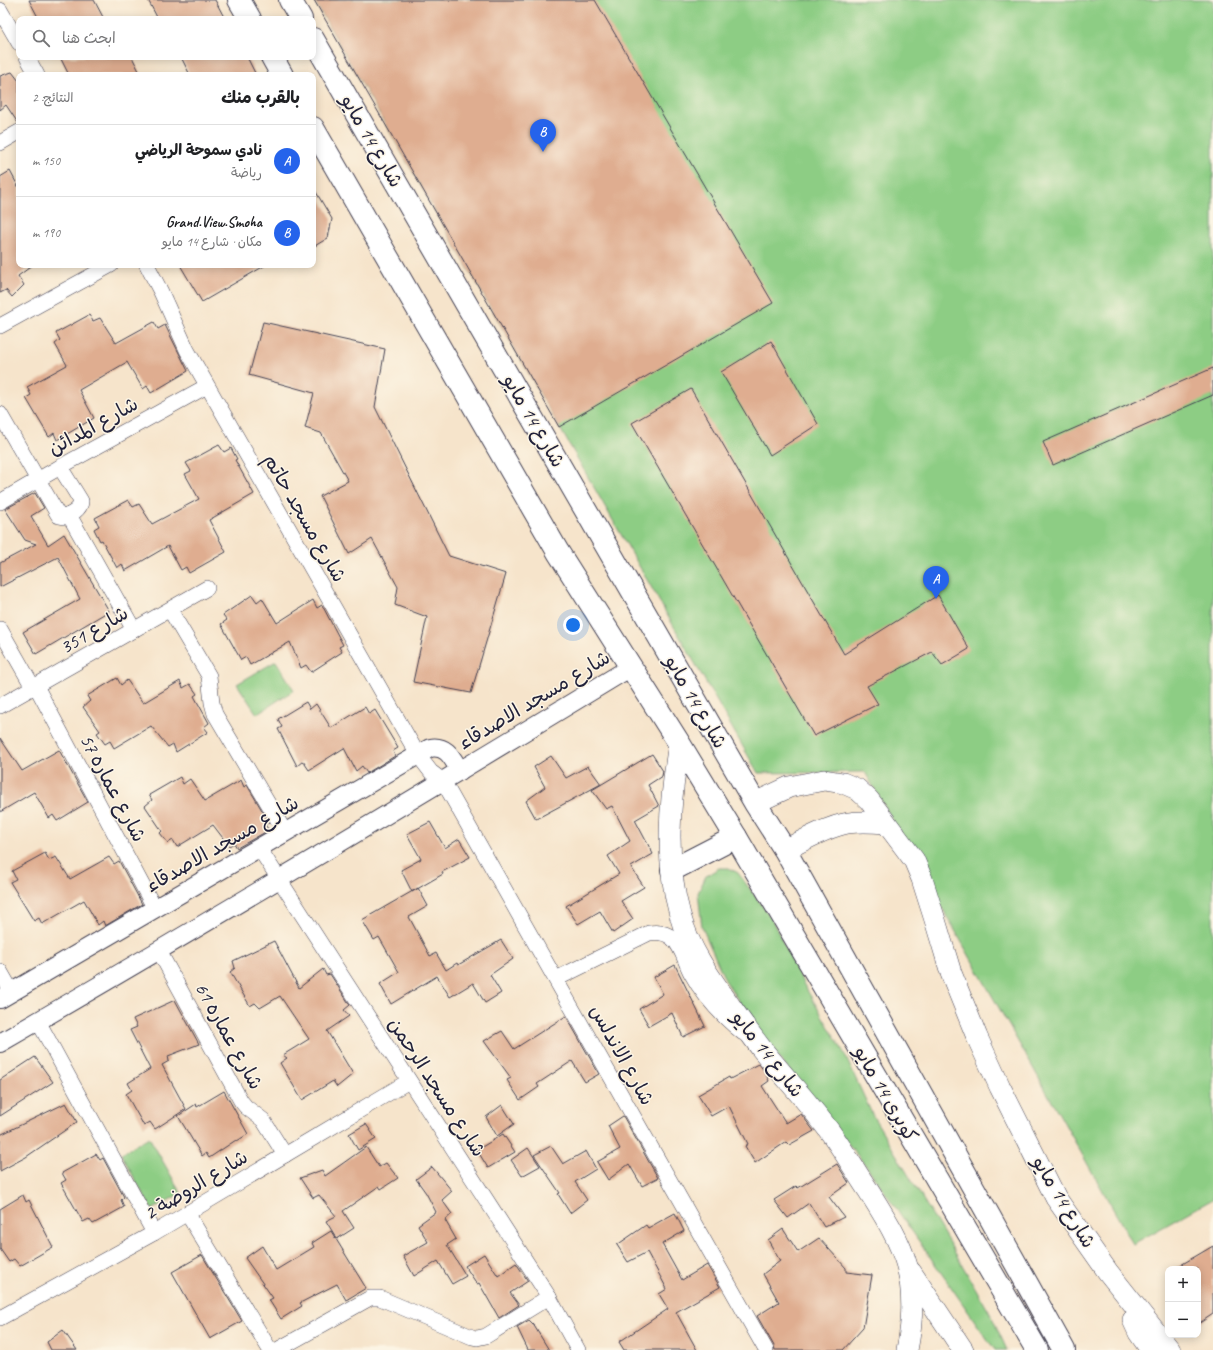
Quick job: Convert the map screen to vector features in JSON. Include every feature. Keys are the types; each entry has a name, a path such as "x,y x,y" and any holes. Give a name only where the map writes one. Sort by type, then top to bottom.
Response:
{"main road":[{"path":"239,0 248,16"},
{"path":"290,0 299,16"},
{"name":"شارع 14 مايو","path":"316,45 755,803 785,850"},
{"path":"274,60 280,72"},
{"name":"شارع 14 مايو","path":"316,133 555,546 679,743 736,837"},
{"name":"شارع 14 مايو","path":"679,743 671,804 670,837 672,870 680,917 702,964 716,985 761,1048 833,1136 892,1230 907,1265 911,1284 912,1321 907,1350"},
{"name":"شارع 14 مايو","path":"755,803 789,787 824,780 843,783 857,789 869,800 914,860 918,868 951,973 977,1037 1000,1087 1056,1198 1165,1350"},
{"path":"785,850 831,827 848,823 886,823"},
{"path":"672,870 736,837"},
{"name":"كوبرى 14 مايو","path":"736,837 1036,1350"},
{"name":"كوبرى 14 مايو","path":"785,850 1064,1350"},
{"path":"907,1265 963,1350"}],"street":[{"path":"0,10 16,38"},
{"path":"29,60 35,72"},
{"path":"0,143 16,134"},
{"path":"0,326 105,268"},
{"name":"شارع مسجد حاتم","path":"149,268 161,292 180,336 207,386 418,755 431,772 443,781"},
{"name":"شارع المدائن","path":"0,502 60,467 207,386"},
{"path":"0,414 59,516 64,517 78,509 81,501 60,467"},
{"path":"69,515 134,630"},
{"name":"شارع 351","path":"0,706 207,588"},
{"path":"170,610 209,676 212,703 215,714 285,832"},
{"name":"شارع عماره 57","path":"0,629 34,686 155,909"},
{"name":"شارع مسجد الاصدقاء","path":"0,1043 159,952 631,667"},
{"name":"شارع مسجد الاصدقاء","path":"6,996 430,748 440,748 449,754 460,771"},
{"name":"شارع الاندلس","path":"443,781 766,1350"},
{"name":"شارع مسجد الرحمن","path":"259,848 549,1297 578,1350"},
{"path":"556,979 649,933 666,933 678,945 691,973 708,999 729,1022 761,1048"},
{"name":"شارع عماره 61","path":"159,952 241,1101 263,1120 285,1155"},
{"path":"0,972 6,996"},
{"path":"38,1022 154,1233"},
{"name":"شارع الروضة 2","path":"0,1318 154,1233 409,1081"},
{"path":"187,1213 270,1350"},
{"path":"277,1350 370,1298 380,1298 477,1338 486,1336 549,1297"}],"green space":[{"path":"314,0 1213,0 1213,1199 1133,1244 865,772 758,773"},
{"path":"276,661 294,690 257,714 237,684"},
{"path":"719,868 729,868 738,873 770,916 804,985 843,1051 873,1116 991,1315 1007,1350 995,1350 870,1171 763,1038 725,980 702,927 698,893 706,876"},
{"path":"149,1137 181,1193 152,1210 121,1154"}],"building":[{"path":"29,0 94,0 102,16 37,16"},
{"path":"148,0 215,0 223,16 156,16"},
{"path":"314,0 595,0 773,303 559,427"},
{"path":"62,60 134,60 140,72 68,72"},
{"path":"182,60 248,60 254,72 188,72"},
{"path":"12,72 16,77 16,120 6,105 0,110 0,76"},
{"path":"10,171 16,182 16,268 29,268 18,276 24,285 12,297 6,290 0,293 0,177"},
{"path":"316,192 332,219 328,238 316,245"},
{"path":"182,268 261,268 202,302"},
{"path":"89,315 93,321 100,318 116,343 154,322 158,329 165,325 188,371 151,393 147,386 143,389 127,362 79,390 94,418 57,440 54,433 49,437 26,398 31,395 27,387 67,365 55,344 60,340 56,333"},
{"path":"263,322 385,349 375,407 449,556 506,574 471,693 413,682 427,617 395,605 398,587 372,539 349,554 320,496 348,481 321,433 305,428 314,393 249,375"},
{"path":"771,341 818,424 770,455 721,372"},
{"path":"1213,368 1213,395 1053,465 1043,442"},
{"path":"691,389 844,654 938,595 969,649 942,665 932,652 867,686 878,704 814,736 632,423"},
{"path":"219,445 224,452 231,448 237,459 235,460 254,494 209,520 226,552 189,573 186,567 181,570 168,546 125,571 122,564 117,568 102,540 100,541 94,529 99,526 95,518 128,500 133,507 139,504 152,524 199,499 185,474 191,471 186,463"},
{"path":"35,493 44,508 31,516 48,545 64,534 109,611 36,654 23,632 80,599 58,557 0,587 0,563 36,544 25,540 5,509"},
{"path":"252,595 257,602 262,598 277,623 313,600 317,608 322,605 343,645 339,647 342,652 311,672 306,665 301,668 290,642 250,665 246,657 241,660 221,624 227,620 223,615"},
{"path":"117,678 121,685 127,680 143,703 180,681 183,688 190,684 197,694 194,696 209,723 204,727 208,732 176,752 173,744 168,747 151,726 114,748 110,741 105,744 97,733 100,731 83,707 90,701 87,696"},
{"path":"306,702 310,709 316,704 331,728 365,707 369,714 375,710 398,748 393,751 395,756 367,773 362,766 356,771 344,748 309,770 303,761 297,766 278,729 282,727 278,719"},
{"path":"0,738 22,771 59,750 88,802 57,821 53,815 49,818 34,792 0,812"},
{"path":"652,754 663,771 662,776 648,785 659,806 635,820 653,854 631,867 644,887 621,901 633,919 613,933 600,911 578,924 566,906 619,874 608,856 630,841 612,806 606,809 592,790"},
{"path":"551,756 566,778 588,766 601,784 536,819 526,801 545,787 534,767"},
{"path":"180,777 183,784 190,779 205,801 241,780 244,787 247,785 269,822 265,825 269,830 237,848 234,843 229,846 213,825 177,847 173,840 168,843 160,833 162,831 145,806 152,800 149,795"},
{"path":"430,822 445,848 459,839 470,857 442,872 443,874 412,892 401,870 421,859 407,834"},
{"path":"45,853 49,860 56,857 70,879 109,857 114,864 119,861 142,904 105,926 103,921 98,925 84,900 42,924 39,918 34,921 10,882 16,879 12,871"},
{"path":"418,888 428,906 409,917 430,956 436,953 446,970 457,963 458,965 501,940 513,959 490,975 501,993 485,1003 473,983 450,997 437,976 391,1004 380,984 399,972 379,937 374,940 362,920"},
{"path":"274,941 299,988 323,969 326,975 330,974 350,1005 344,1010 349,1016 327,1031 353,1074 337,1087 333,1081 302,1100 280,1063 287,1058 283,1055 309,1039 280,996 260,1008 255,1003 250,1006 230,972 235,968 233,961"},
{"path":"675,965 705,1026 683,1037 672,1013 649,1026 639,1009 663,994 654,977"},
{"path":"175,1000 199,1044 168,1056 169,1061 162,1065 186,1109 155,1129 150,1122 144,1126 126,1094 132,1090 128,1083 150,1069 130,1030 137,1027 133,1019"},
{"path":"566,1016 599,1074 585,1082 572,1061 537,1084 539,1087 520,1100 507,1080 511,1078 484,1041 502,1031 514,1049"},
{"path":"35,1057 53,1082 0,1116 0,1080"},
{"path":"759,1064 769,1081 762,1086 786,1123 801,1114 814,1131 789,1145 786,1142 755,1163 745,1146 748,1144 729,1106 711,1116 698,1095 729,1077 730,1079"},
{"path":"224,1091 248,1134 209,1158 206,1153 202,1156 178,1116 196,1104 197,1107"},
{"path":"66,1103 77,1122 26,1157 0,1171 0,1135"},
{"path":"502,1105 514,1124 497,1136 486,1117"},
{"path":"623,1116 658,1178 642,1186 629,1164 608,1180 597,1162 620,1149 608,1126"},
{"path":"366,1124 376,1139 358,1150 349,1134"},
{"path":"503,1134 515,1152 488,1168 477,1150"},
{"path":"551,1146 563,1164 586,1151 596,1169 575,1182 587,1200 570,1213 558,1194 560,1193 534,1155"},
{"path":"366,1147 379,1167 386,1163 398,1178 381,1189 379,1186 343,1211 354,1228 337,1239 326,1221 336,1216 319,1195 313,1198 300,1178 322,1170 325,1176"},
{"path":"528,1148 540,1166 522,1176 511,1160"},
{"path":"96,1154 100,1160 103,1158 124,1197 121,1200 124,1207 93,1224 89,1219 83,1222 61,1183 66,1180 62,1173"},
{"path":"837,1164 849,1183 829,1197 844,1217 824,1227 809,1203 788,1218 774,1200 796,1186 798,1188"},
{"path":"432,1167 452,1191 442,1200 452,1214 445,1220 456,1239 447,1245 466,1276 452,1284 438,1261 414,1276 403,1256 428,1242 418,1225 436,1212 426,1193 416,1179"},
{"path":"23,1195 26,1202 29,1200 53,1247 20,1266 14,1259 9,1262 0,1249 0,1209"},
{"path":"675,1213 684,1231 662,1244 682,1280 707,1265 720,1287 676,1312 697,1350 624,1350 619,1342 668,1309 659,1294 667,1289 647,1252 628,1262 617,1245 646,1225 648,1228"},
{"path":"783,1229 798,1252 819,1238 846,1268 846,1272 872,1275 863,1328 843,1350 775,1350 757,1316 779,1302 763,1274 780,1261 768,1240"},
{"path":"331,1231 366,1288 346,1300 337,1284 300,1303 302,1306 281,1319 269,1300 273,1298 245,1258 262,1246 276,1270 314,1247 312,1243"},
{"path":"1213,1246 1213,1314 1201,1322 1201,1266 1179,1266"},
{"path":"484,1254 498,1276 516,1263 528,1281 510,1293 519,1305 499,1318 479,1283 477,1284 465,1266"},
{"path":"202,1255 242,1321 210,1339 172,1272"},
{"path":"529,1320 549,1350 528,1350 517,1327"},
{"path":"63,1330 77,1350 51,1350 47,1342"}],"place":[{"name":"Grand.View.Smoha","path":"543,152"},
{"name":"نادي سموحة الرياضي","path":"936,599"}]}
